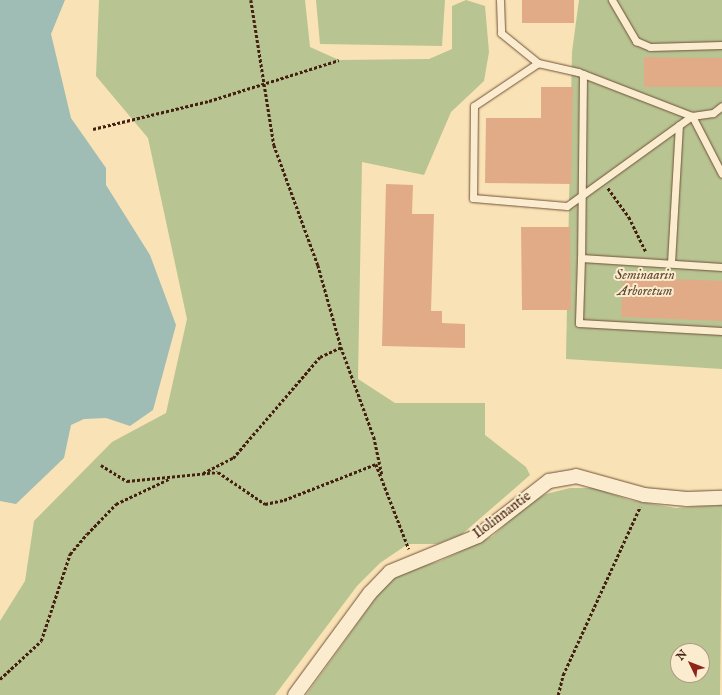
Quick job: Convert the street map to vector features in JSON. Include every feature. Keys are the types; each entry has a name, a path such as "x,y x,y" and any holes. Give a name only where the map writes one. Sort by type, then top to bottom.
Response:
{"street":[{"name":"Ilolinnantie","path":"295,695 380,580 411,561 447,550 478,536 538,488 559,478 576,476 644,495 687,499 722,498"}],"lane":[{"path":"500,0 501,33 538,63 583,74 692,116 722,174"},
{"path":"612,0 636,41 650,47 722,45"},
{"path":"538,63 474,106 473,198 567,206 602,179 692,116 713,113 722,106"},
{"path":"583,74 579,323 722,332"},
{"path":"671,263 679,125"},
{"path":"581,258 722,267"}],"path":[{"path":"251,0 274,145 318,265 341,347 374,437 384,482"},
{"path":"93,130 209,101 339,60"},
{"path":"602,179 629,217 650,262"},
{"path":"198,475 233,458 320,357 341,347"},
{"path":"101,465 127,481 172,478 218,472 265,504 284,500 376,464 408,544 411,561"},
{"path":"0,679 41,641 70,554 87,534 116,504 172,478"},
{"path":"558,695 563,675 644,495"}],"green space":[{"path":"99,0 305,0 310,47 339,60 429,59 452,49 452,6 466,0 485,6 489,52 484,81 451,112 424,175 362,162 358,379 395,403 485,403 485,435 526,467 530,475 461,535 437,544 408,544 380,563 357,586 275,695 0,695 0,621 25,581 34,521 112,442 166,413 187,319 148,138 96,76"},
{"path":"316,0 445,0 442,46 320,44"},
{"name":"Seminaarin Arboretum","path":"579,0 722,0 722,369 566,359 572,52"},
{"path":"570,488 595,488 629,500 676,508 722,505 720,695 306,695 385,585 402,572 440,561 493,536 526,505 546,494"}],"water":[{"path":"0,0 65,0 51,34 71,118 106,168 106,185 150,255 176,325 153,410 130,426 106,418 84,419 71,425 64,458 16,504 0,501"}],"building":[{"path":"522,0 574,0 574,23 522,23"},
{"path":"644,57 722,58 722,87 644,87"},
{"path":"541,87 573,87 571,184 485,183 486,118 541,118"},
{"path":"386,184 413,185 412,214 434,214 431,311 442,311 442,323 465,324 465,348 382,346"},
{"path":"521,227 570,227 571,310 522,310"},
{"path":"623,277 722,281 722,321 621,317"}]}
